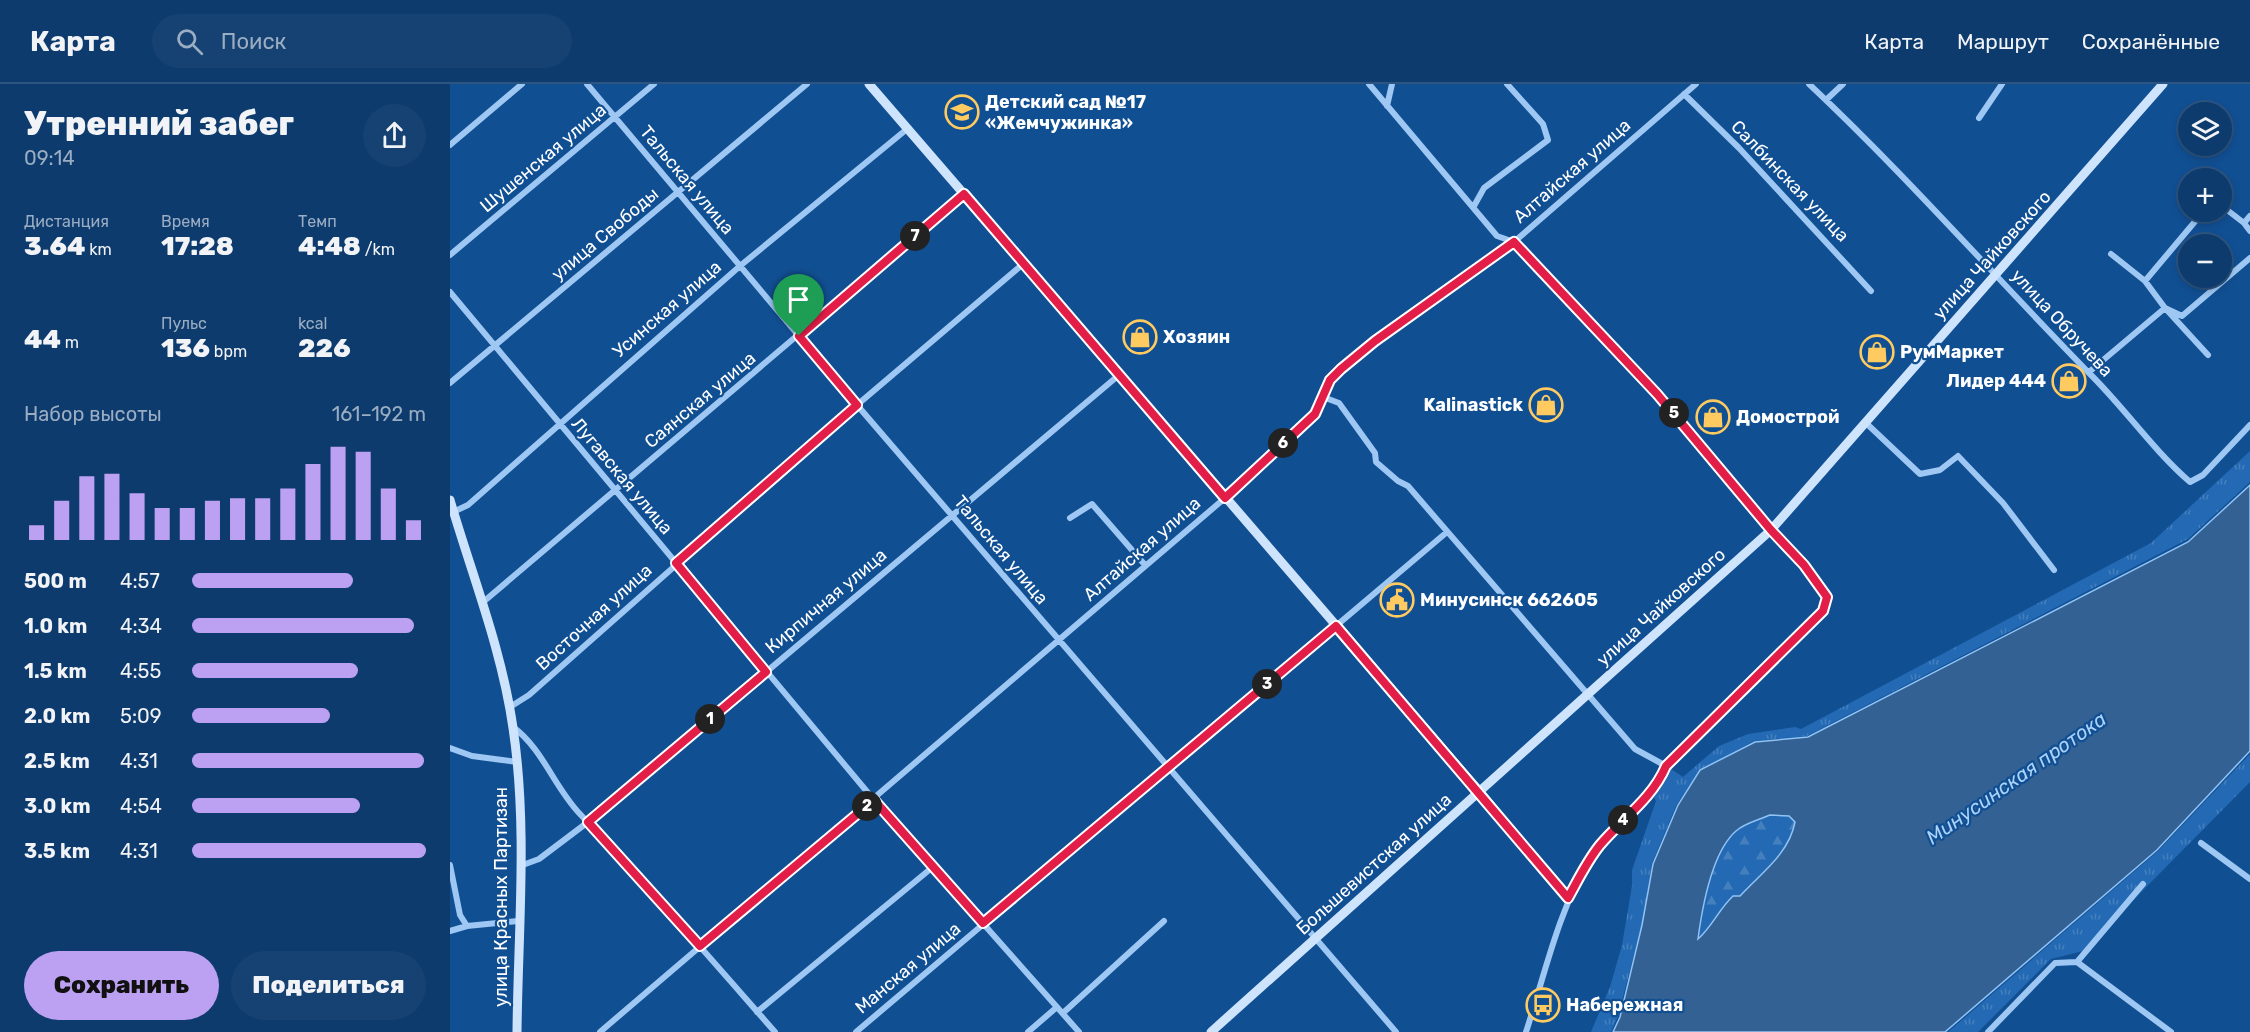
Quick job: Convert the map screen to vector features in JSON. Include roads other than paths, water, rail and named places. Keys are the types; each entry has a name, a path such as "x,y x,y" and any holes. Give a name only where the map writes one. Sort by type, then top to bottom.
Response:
{"main road":[{"path":"869,84 1479,791 1568,898"},
{"name":"улица Чайковского","path":"1586,696 1771,530 2163,84"},
{"name":"улица Красных Партизан","path":"450,500 452,513 482,603 510,707 513,727 517,762 520,866 517,1032"},
{"name":"Большевистская улица","path":"1211,1032 1586,696"}],"street":[{"path":"450,145 522,84"},
{"name":"Тальская улица","path":"588,84 1058,641 1396,1032"},
{"name":"Шушенская улица","path":"450,255 654,84"},
{"name":"улица Свободы","path":"450,383 807,84"},
{"path":"1369,84 1497,236 1514,242 1650,386 1771,530 1804,565 1827,597 1823,611 1666,766 1652,792 1631,811 1591,857 1568,898 1526,1032"},
{"path":"1387,106 1392,84"},
{"path":"1474,207 1484,188 1548,140 1543,124 1507,84"},
{"name":"Алтайская улица","path":"600,1032 1225,498 1315,414 1330,380 1375,341 1514,242 1696,84"},
{"name":"улица Обручева","path":"1809,84 2089,372 2167,463 2190,482 2203,475 2250,425"},
{"path":"1826,100 1843,84"},
{"path":"1979,117 2002,84"},
{"name":"Салбинская улица","path":"1684,94 1739,148 1871,291"},
{"name":"Усинская улица","path":"452,513 468,505 558,423 740,266 907,129"},
{"name":"Саянская улица","path":"482,603 964,194"},
{"path":"2232,214 2250,231"},
{"path":"2244,223 2250,216"},
{"path":"2145,281 2195,222"},
{"path":"2111,254 2145,281 2165,308 2208,355"},
{"path":"2165,308 2182,316 2250,258"},
{"name":"Восточная улица","path":"510,707 529,695 857,405 1023,264"},
{"name":"Лугавская улица","path":"450,292 874,800 1079,1032"},
{"path":"2089,372 2165,308"},
{"name":"Кирпичная улица","path":"520,866 539,859 588,822 1119,375"},
{"path":"1323,397 1339,403 1375,453 1376,462 1398,481 1408,486 1586,696 1635,749 1666,766"},
{"path":"1866,423 1920,474 1941,470 1958,456 2003,503 2054,570"},
{"path":"1070,518 1092,504 1145,565"},
{"name":"Манская улица","path":"856,1032 1447,532"},
{"path":"513,727 528,738 553,778 588,822 775,1032"},
{"name":"улица Красных Партизан","path":"450,748 461,754 517,762"},
{"path":"450,758 461,754"},
{"path":"2201,843 2250,879"},
{"path":"450,865 460,915 467,926"},
{"path":"757,1012 934,866"},
{"path":"2077,962 2143,884"},
{"path":"450,931 467,926 518,921"},
{"path":"1063,1013 1164,921"},
{"path":"1988,1032 2055,963 2077,962 2171,1032"},
{"path":"1028,1032 1057,1007"}],"water":[{"name":"Минусинская протока","path":"2250,485 2250,751 2157,850 1945,1032 1613,1032 1620,1017 1642,925 1653,864 1678,805 1700,770 1755,742 1808,737 2188,542","holes":["1770,815 1789,816 1795,822 1787,844 1780,854 1740,896 1733,896 1728,901 1698,939 1702,912 1714,866 1728,840 1736,831 1752,822"]}],"place":[{"name":"Детский сад №17 «Жемчужинка»","path":"962,112"},
{"name":"Хозяин","path":"1140,337"},
{"name":"РумМаркет","path":"1877,352"},
{"name":"Лидер 444","path":"2069,381"},
{"name":"Kalinastick","path":"1546,405"},
{"name":"Домострой","path":"1713,417"},
{"name":"Минусинск 662605","path":"1397,600"},
{"name":"Набережная","path":"1543,1005"}]}
